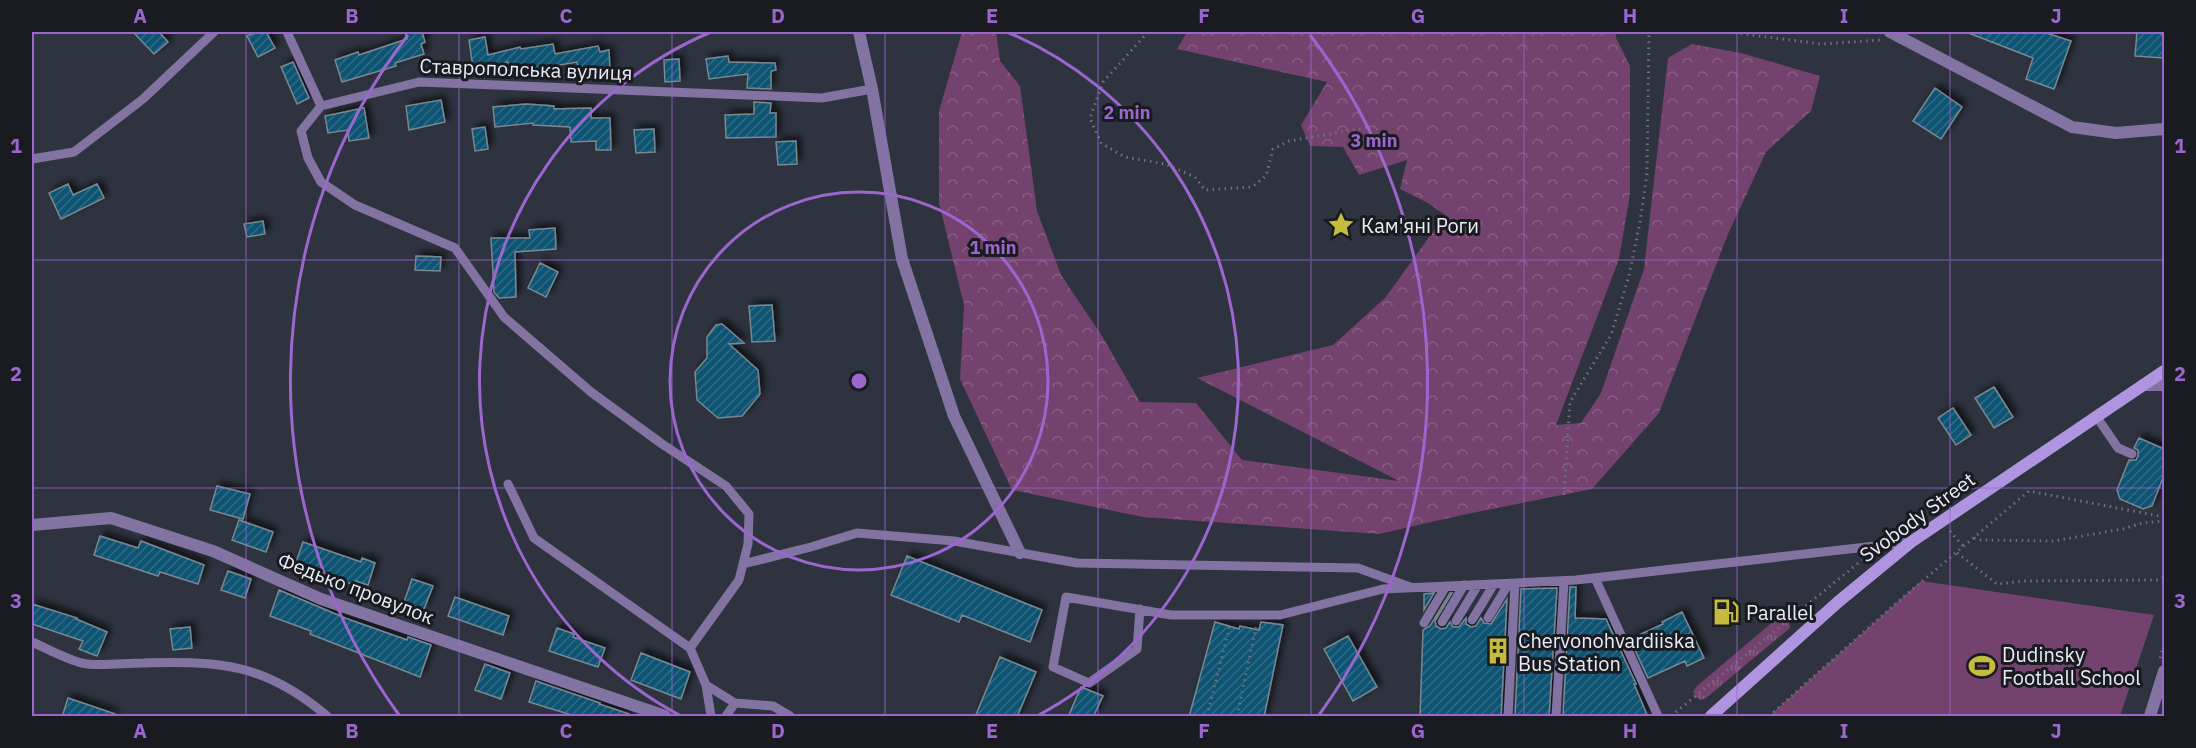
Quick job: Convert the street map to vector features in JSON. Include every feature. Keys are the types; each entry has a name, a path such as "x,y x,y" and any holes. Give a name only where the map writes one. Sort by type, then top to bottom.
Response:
{"main road":[{"name":"Svobody Street","path":"1711,717 1838,602 1911,542 2164,371"}],"street":[{"path":"859,32 872,89 902,260 954,416 1020,553"},
{"path":"1890,32 2072,127 2116,133 2164,129"},
{"path":"2143,385 2164,385"},
{"name":"Федько провулок","path":"32,525 111,518 213,551 321,599 665,717"},
{"path":"2150,717 2164,671"}],"lane":[{"path":"32,159 74,152 143,99 214,32"},
{"path":"286,32 321,106 301,131 308,158 321,182 355,205 455,248 504,317 591,392 662,444 726,486 749,514 748,544 739,580 690,648"},
{"name":"Ставрополська вулиця","path":"321,106 419,82 822,98 872,89"},
{"path":"2096,416 2118,448 2132,454"},
{"path":"508,484 534,538 690,648 706,685 711,717"},
{"path":"743,564 857,533 954,541 1077,563 1358,568 1413,588"},
{"path":"1140,609 1137,649 1089,683 1053,667 1066,597 1140,609 1171,615 1280,615 1383,589 1564,581 1911,542"},
{"path":"1594,578 1658,717"},
{"path":"1556,717 1564,581"},
{"path":"1488,618 1512,583"},
{"path":"1508,717 1512,583"},
{"path":"1472,620 1494,584"},
{"path":"1442,622 1464,585"},
{"path":"1456,621 1478,585"},
{"path":"1424,623 1446,586"},
{"path":"32,642 86,664 191,662 234,666 274,679 311,703 327,717"},
{"path":"706,685 735,703 773,706 790,717"},
{"path":"726,717 735,703"}],"path":[{"path":"1148,32 1103,82 1090,118 1101,143 1125,157 1165,164 1195,177 1205,190 1252,187 1266,176 1273,148 1289,141 1371,127"},
{"path":"1564,495 1570,402 1611,335 1629,276 1640,222 1647,173 1649,32"},
{"path":"1729,32 1821,44 1904,39"},
{"path":"1769,717 1972,538 2029,491 2164,519"},
{"path":"1972,538 2053,541 2123,529 2164,519"},
{"path":"1957,553 1997,584 2036,581 2159,580 2164,577"},
{"path":"1207,717 1233,615"},
{"path":"1237,717 1258,615"}],"green space":[{"path":"962,32 996,32 1000,61 1020,86 1037,211 1061,275 1102,336 1140,402 1196,403 1242,460 1399,481 1197,378 1333,345 1385,298 1445,215 1428,203 1400,189 1407,160 1359,175 1343,147 1310,146 1301,125 1327,82 1177,49 1187,32 1616,32 1616,38 1630,66 1630,194 1619,259 1556,425 1581,423 1601,393 1644,269 1668,58 1692,44 1741,53 1820,76 1811,111 1766,152 1728,234 1659,413 1592,489 1379,534 1143,517 1012,490 960,379 964,305 939,203 939,111"},
{"name":"Dudinsky Football School","path":"1921,581 2154,615 2120,716 1769,716"},
{"path":"1781,615 1788,619 1790,628 1706,698 1701,700 1696,697 1693,692 1697,686"}],"building":[{"path":"133,32 159,32 168,42 154,54"},
{"path":"256,32 266,32 275,48 258,57 247,36"},
{"path":"405,32 422,32 425,42 421,44 424,54 395,63 396,66 342,82 335,60 358,52 359,55 407,39"},
{"path":"1966,32 2043,32 2071,41 2054,89 2026,79 2033,58"},
{"path":"2137,32 2164,32 2164,58 2135,56"},
{"path":"485,37 488,55 520,47 521,49 553,44 555,54 598,46 600,52 609,50 610,72 580,78 577,62 531,70 530,65 510,70 508,62 473,68 469,40"},
{"path":"728,56 729,62 775,63 776,70 771,71 771,89 747,88 748,74 709,79 706,59"},
{"path":"679,59 680,81 665,82 664,60"},
{"path":"293,62 309,98 297,104 281,67"},
{"path":"1935,88 1962,107 1941,139 1913,121"},
{"path":"441,100 445,122 409,130 406,106"},
{"path":"754,102 771,103 770,113 776,113 776,137 726,138 725,115 754,114"},
{"path":"526,104 554,106 554,109 591,108 591,118 610,118 611,150 596,150 596,141 571,142 570,127 533,125 533,123 495,127 493,107"},
{"path":"364,108 369,138 349,141 348,130 328,133 325,116"},
{"path":"485,127 488,149 475,151 472,129"},
{"path":"654,129 655,152 636,153 634,130"},
{"path":"796,141 797,164 778,165 776,142"},
{"path":"68,184 73,195 97,184 104,198 61,219 49,193"},
{"path":"263,221 265,234 247,237 244,224"},
{"path":"555,228 556,249 515,252 516,297 499,298 494,292 491,238 530,238 529,230"},
{"path":"416,256 441,257 440,271 415,270"},
{"path":"540,263 558,272 546,297 528,288"},
{"path":"772,305 775,341 752,342 749,306"},
{"path":"722,324 744,343 729,344 758,370 760,394 742,416 718,418 697,400 695,372 707,358 707,337 716,325"},
{"path":"1994,387 2013,417 1994,428 1975,398"},
{"path":"1953,408 1971,435 1956,445 1938,418"},
{"path":"2139,438 2164,449 2164,475 2152,506 2143,509 2120,499 2117,490 2129,460 2136,460 2138,456 2138,450 2134,448"},
{"path":"217,486 250,494 243,519 210,510"},
{"path":"239,520 273,532 266,552 232,540"},
{"path":"100,536 138,548 141,541 204,565 198,584 160,572 158,576 94,555"},
{"path":"303,542 361,562 362,558 375,563 368,585 356,581 355,585 295,565"},
{"path":"907,556 1042,610 1030,642 962,615 959,622 891,595"},
{"path":"228,571 251,579 245,598 221,590"},
{"path":"412,579 433,586 424,609 404,602"},
{"path":"1570,587 1576,587 1575,618 1606,619 1636,684 1634,684 1648,717 1563,717"},
{"path":"1557,588 1549,717 1515,717 1521,589"},
{"path":"279,590 345,618 407,640 408,637 431,645 420,677 270,616"},
{"path":"1434,593 1424,610 1424,594"},
{"path":"1452,593 1435,621 1436,626 1441,629 1446,628 1450,622 1453,627 1459,627 1466,618 1466,624 1471,627 1476,626 1481,618 1484,623 1491,624 1507,599 1501,717 1420,717 1423,630 1430,626"},
{"path":"455,597 509,616 503,635 448,616"},
{"path":"32,604 77,618 107,632 97,656 79,649 83,641 32,624"},
{"path":"1682,612 1704,658 1687,666 1685,661 1648,678 1630,639 1663,624 1662,622"},
{"path":"1215,622 1239,629 1240,626 1259,630 1261,622 1283,625 1264,717 1189,717"},
{"path":"190,627 192,648 173,650 170,629"},
{"path":"557,628 574,634 573,637 605,648 598,667 549,651"},
{"path":"1348,636 1377,687 1353,701 1324,649"},
{"path":"641,653 690,672 681,699 631,680"},
{"path":"1000,657 1036,672 1017,717 975,717"},
{"path":"485,664 510,673 501,699 475,690"},
{"path":"536,681 629,714 628,717 578,717 529,702"},
{"path":"1081,687 1103,696 1093,717 1068,717"},
{"path":"68,698 115,714 114,717 62,717"}],"place":[{"name":"Кам'яні Роги","path":"1341,225"},
{"name":"Parallel","path":"1726,612"},
{"name":"Chervonohvardiiska Bus Station","path":"1498,651"},
{"name":"Dudinsky Football School","path":"1982,666"}]}
